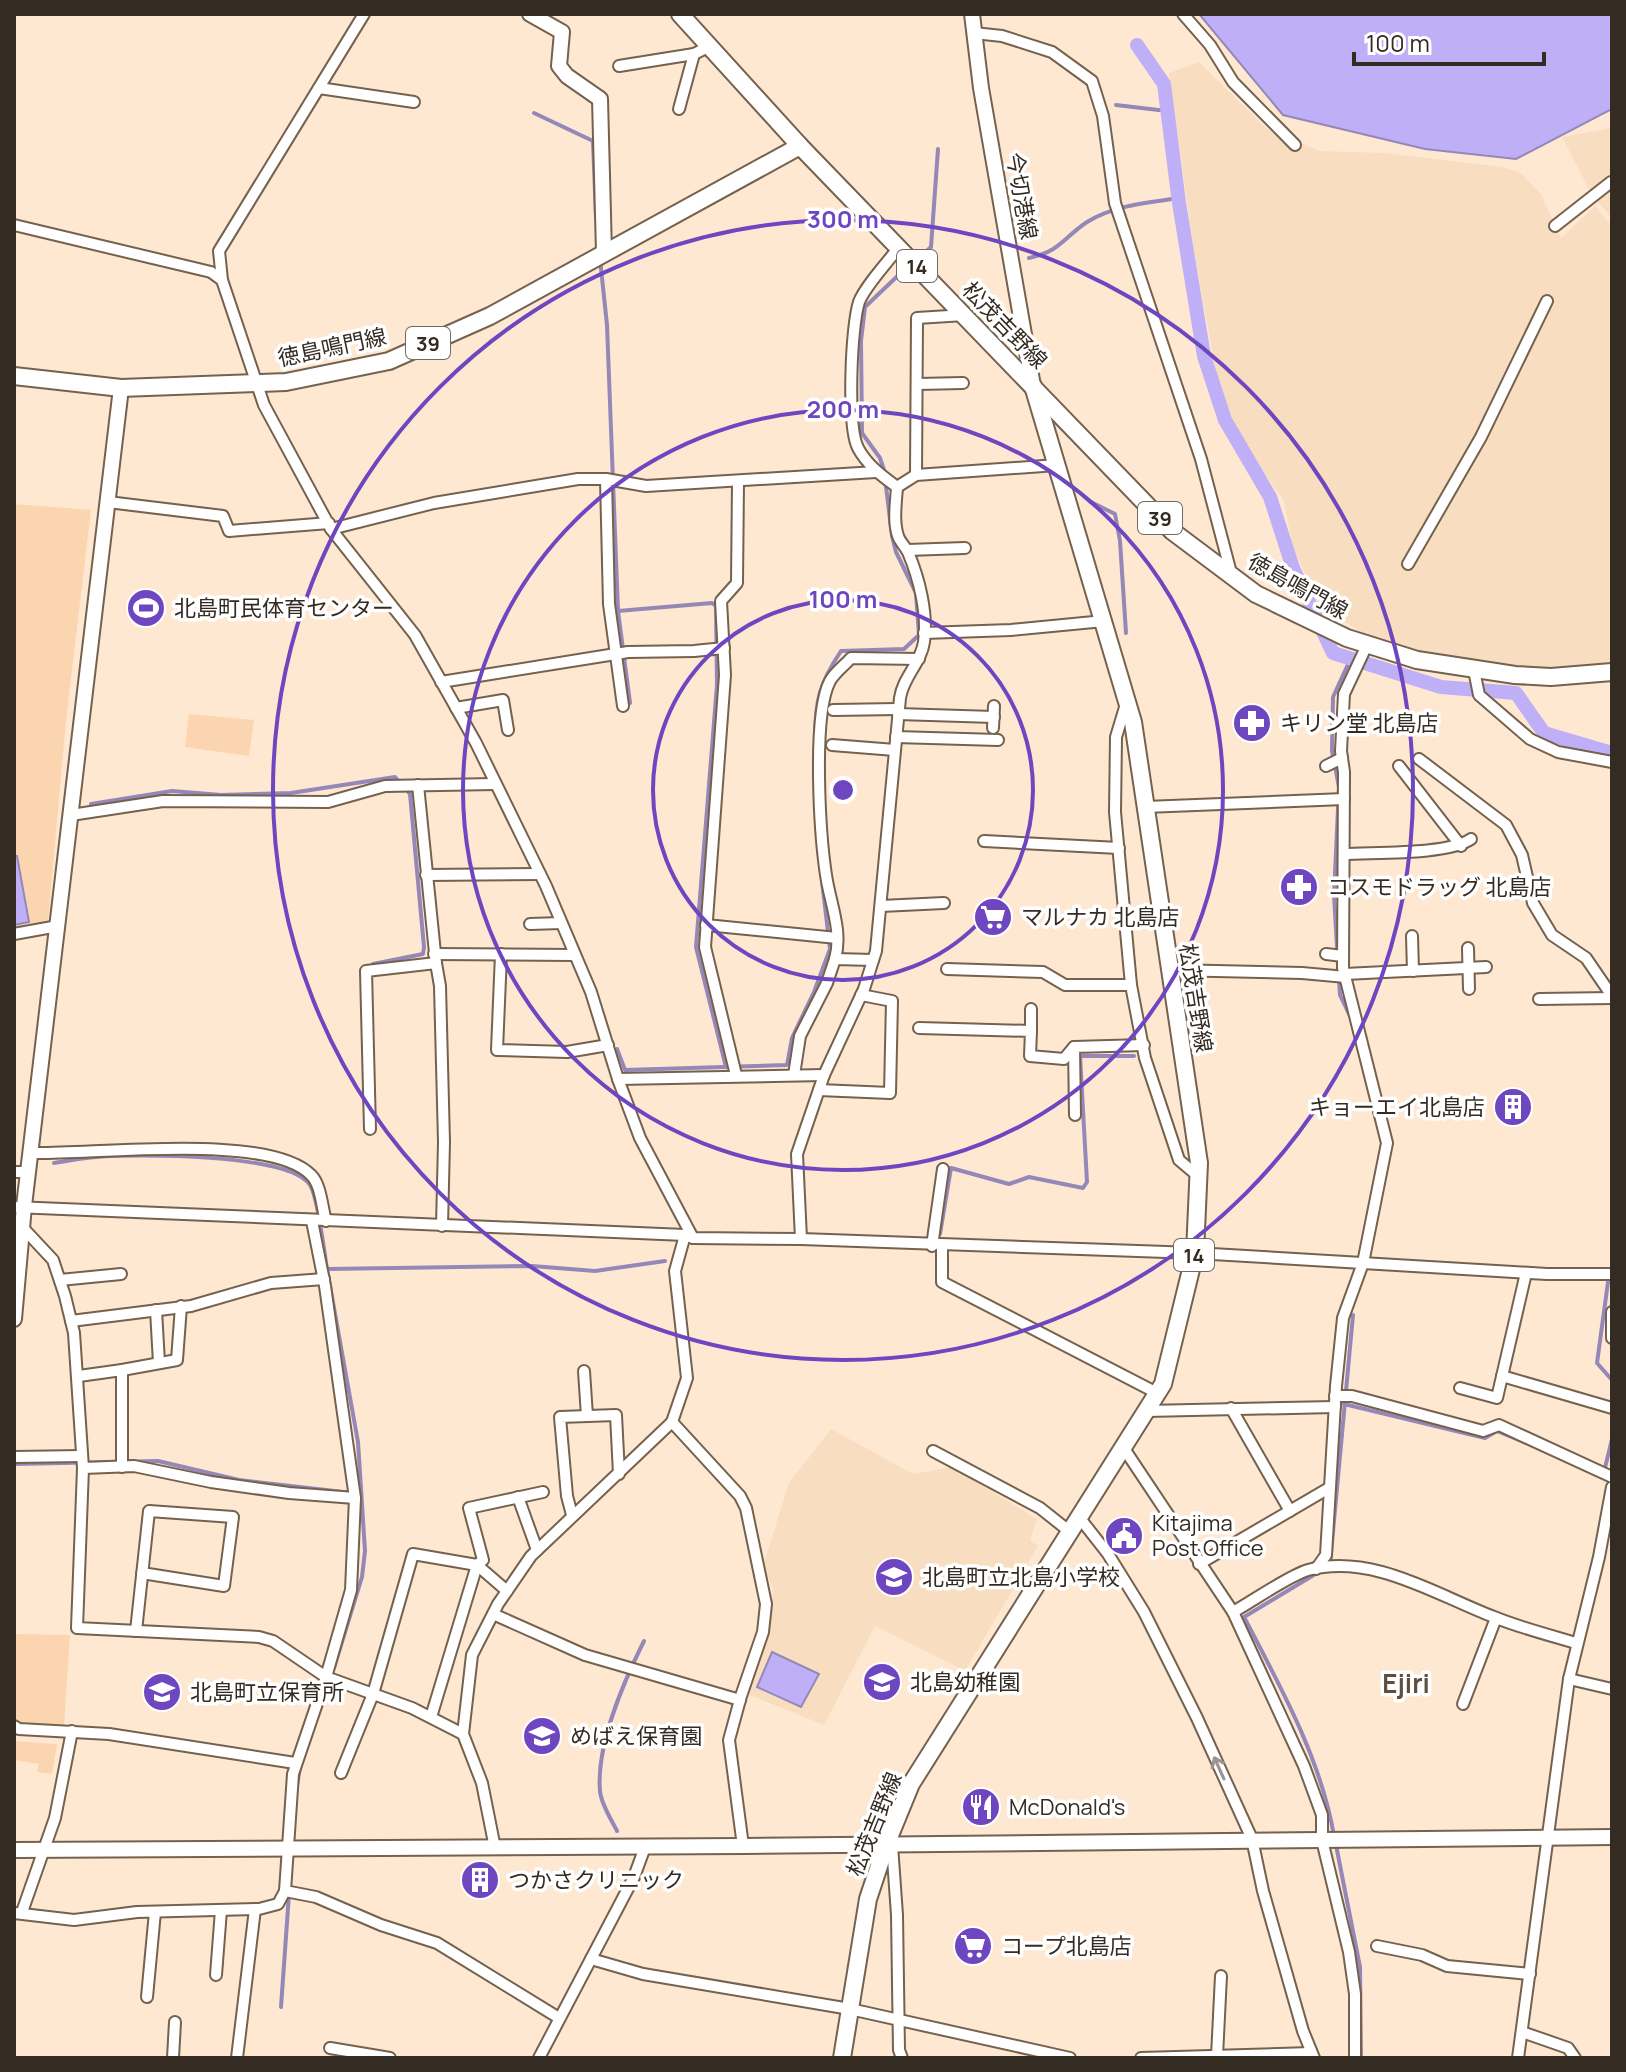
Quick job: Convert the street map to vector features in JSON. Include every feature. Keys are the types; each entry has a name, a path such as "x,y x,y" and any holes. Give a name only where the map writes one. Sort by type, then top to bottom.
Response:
{"main road":[{"name":"松茂吉野線","path":"680,14 800,146 1033,386 1127,700 1199,1163 1195,1253 1163,1384 911,1784 868,1899 842,2058"},
{"name":"徳島鳴門線","path":"14,376 121,388 286,382 389,361 490,316 800,146"},
{"name":"徳島鳴門線","path":"1033,386 1172,531 1256,594 1331,631 1417,660 1474,670 1551,677 1612,672"}],"street":[{"path":"364,14 219,251 222,280 255,382 285,448 330,526 415,635 456,708 540,874 591,992 640,1138 689,1236 675,1271 687,1378 672,1422 537,1550 507,1591 472,1655 463,1734 482,1783 495,1848"},
{"path":"530,14 562,32 559,66 567,76 600,99 604,253"},
{"name":"今切港線","path":"972,14 981,88 1033,386"},
{"path":"1183,14 1210,45 1233,82 1295,145"},
{"path":"974,33 1002,36 1052,52 1092,81 1103,116 1115,203 1201,459 1231,575"},
{"path":"619,66 694,54 710,46"},
{"path":"679,109 694,54"},
{"path":"319,88 414,102"},
{"path":"1555,226 1611,182"},
{"path":"14,225 211,272 222,280"},
{"path":"897,487 876,472 857,447 852,416 854,338 860,299 899,247"},
{"path":"1408,564 1481,437 1547,301"},
{"path":"916,475 917,318 965,315"},
{"path":"918,384 963,383"},
{"path":"14,1319 24,1229 19,1207 21,1172 31,1153 121,388"},
{"path":"897,487 916,475 1057,465"},
{"path":"108,502 223,516 229,531 330,526 480,495 578,479 606,479 646,486 876,472"},
{"path":"606,479 609,604 623,706"},
{"path":"736,1075 705,947 725,675 721,601 737,583 738,482"},
{"path":"801,1239 797,1154 824,1075 861,995 873,960 881,906 901,687 919,659 924,633 924,610 907,550 898,537 895,512 897,487"},
{"path":"907,550 965,548"},
{"path":"924,633 1011,630 1104,621"},
{"path":"1316,1569 1326,1555 1343,1318 1363,1263 1387,1143 1345,976 1343,956 1344,694 1367,645"},
{"path":"441,682 614,653 724,648"},
{"path":"794,1075 800,1036 827,983 835,959 837,938 835,907 826,876 821,799 820,718 831,680 851,658 919,659"},
{"path":"1474,670 1479,695 1530,739 1558,752 1612,762"},
{"path":"456,708 503,700 508,730"},
{"path":"1127,700 1116,737 1115,812 1131,985 1145,1058 1179,1160 1198,1176"},
{"path":"833,710 994,717"},
{"path":"896,737 998,740"},
{"path":"832,745 895,750"},
{"path":"1326,766 1342,758"},
{"path":"1419,759 1506,825 1522,855 1533,903 1552,935 1586,958 1612,997"},
{"path":"1399,766 1461,846"},
{"path":"71,815 163,801 328,802 385,786 495,784"},
{"path":"418,785 440,986 444,1142 442,1226"},
{"path":"1145,807 1344,799"},
{"path":"1344,854 1461,846 1471,839"},
{"path":"984,841 1119,848"},
{"path":"426,875 540,874"},
{"path":"881,906 944,903"},
{"path":"530,924 561,923"},
{"path":"706,925 837,938"},
{"path":"14,934 58,926"},
{"path":"1412,936 1413,971"},
{"path":"1468,948 1469,989"},
{"path":"370,1129 366,971 435,959 501,954 574,955"},
{"path":"501,954 497,1050 567,1052 608,1045"},
{"path":"1326,954 1343,956"},
{"path":"835,959 873,960"},
{"path":"1170,970 1345,976 1486,967"},
{"path":"947,969 1043,972 1065,985 1131,985"},
{"path":"819,1090 890,1093 892,1001 861,995"},
{"path":"1539,999 1612,997"},
{"path":"1031,1009 1030,1056 1064,1059 1074,1047 1144,1045"},
{"path":"919,1028 1031,1031"},
{"path":"1074,1047 1075,1115"},
{"path":"618,1079 824,1075"},
{"path":"31,1153 204,1149 272,1155 299,1164 315,1178 326,1221"},
{"path":"943,1169 937,1246 942,1282 1157,1393"},
{"path":"19,1207 937,1246 1195,1253 1526,1273 1612,1274"},
{"path":"72,1731 55,1818 18,1912 74,1920 155,1912 255,1909 278,1904 285,1891 295,1763 326,1677 351,1590 355,1498 324,1279 312,1221"},
{"path":"24,1229 53,1260 71,1321 79,1376 83,1468 77,1628 259,1637 273,1641 326,1677 431,1717 463,1734"},
{"path":"1460,1388 1497,1398 1526,1273"},
{"path":"60,1280 121,1274"},
{"path":"71,1321 191,1306 271,1283 324,1279"},
{"path":"79,1376 177,1360 181,1306"},
{"path":"156,1310 159,1363"},
{"path":"1612,1312 1612,1338"},
{"path":"122,1370 122,1461"},
{"path":"584,1371 587,1416"},
{"path":"1502,1376 1612,1408"},
{"path":"1146,1411 1335,1402 1352,1396 1483,1431 1499,1425 1612,1477"},
{"path":"1231,1408 1290,1511"},
{"path":"572,1515 567,1496 560,1417 616,1415 619,1474"},
{"path":"672,1422 740,1496 746,1508 766,1604 763,1632 729,1740 743,1846"},
{"path":"1123,1447 1233,1612 1304,1766 1331,1840 1355,1994 1355,2058"},
{"path":"933,1451 1040,1508 1069,1531"},
{"path":"14,1457 82,1456"},
{"path":"83,1468 122,1461 134,1466 173,1468 355,1498"},
{"path":"1518,2058 1569,1679 1599,1557 1612,1487"},
{"path":"1199,1564 1329,1488"},
{"path":"431,1717 477,1565 483,1560 469,1508 543,1492"},
{"path":"518,1497 537,1550"},
{"path":"136,1631 142,1573 149,1511 233,1517 224,1586 142,1573"},
{"path":"1079,1517 1108,1554 1144,1612 1252,1839 1263,1891 1312,2056 1141,2058"},
{"path":"341,1773 373,1694 413,1554 477,1565 507,1591"},
{"path":"1233,1612 1306,1571 1358,1569 1390,1573 1496,1618 1576,1643"},
{"path":"493,1614 585,1655 740,1700"},
{"path":"1463,1704 1496,1618"},
{"path":"1569,1679 1612,1689"},
{"path":"14,1726 19,1729 72,1731 295,1763"},
{"path":"14,1850 1612,1837"},
{"path":"889,1845 895,1872 899,2050 902,2058"},
{"path":"543,2055 559,2018 634,1877 645,1847"},
{"path":"285,1891 316,1897 381,1925 437,1943 559,2018"},
{"path":"237,2058 255,1909"},
{"path":"216,1975 221,1910"},
{"path":"147,1997 155,1912"},
{"path":"1377,1946 1422,1955 1447,1966 1530,1974"},
{"path":"591,1959 643,1974 850,2009 1070,2058"},
{"path":"1217,2056 1221,1976"},
{"path":"173,2058 175,2022"},
{"path":"1522,2032 1568,2048 1575,2058"},
{"path":"330,2048 390,2058"}],"shaded area":[{"path":"1199,14 1612,14 1612,109 1516,159 1425,149 1283,115"},
{"path":"1199,62 1266,128 1320,151 1384,153 1503,167 1521,173 1541,194 1561,238 1595,206 1612,226 1612,663 1532,668 1427,653 1371,638 1320,607 1293,547 1284,501 1245,446 1219,388 1194,251 1169,73"},
{"path":"1612,128 1612,218 1592,195 1562,137"},
{"path":"14,504 91,510 66,721 48,922 14,928"},
{"path":"189,714 254,720 249,756 185,747"},
{"path":"14,856 17,856 29,922 14,925"},
{"name":"北島町立北島小学校","path":"831,1429 913,1474 951,1467 1037,1519 1030,1540 1038,1546 965,1671 875,1626 824,1725 747,1694 770,1633 773,1588 763,1566 789,1483"},
{"path":"14,1634 70,1635 64,1725 23,1724 14,1720"},
{"path":"772,1652 819,1674 801,1707 757,1687"},
{"path":"14,1741 57,1744 52,1774 37,1772 39,1764 14,1760"}],"waterway":[{"path":"1137,45 1164,84 1179,203 1204,356 1225,420 1270,497 1293,568 1333,653 1441,687 1516,693 1544,733 1612,753"},
{"path":"1116,105 1167,111"},
{"path":"534,113 593,141 596,218"},
{"path":"915,261 931,247 938,149"},
{"path":"1029,258 1055,248 1097,216 1178,198"},
{"path":"600,259 607,325 618,611 630,703"},
{"path":"815,740 820,693 841,651 904,649 919,635 916,593 896,552 892,536 884,470 880,458 862,433 861,341 865,307 908,266"},
{"path":"1091,502 1115,514 1120,541 1126,633"},
{"path":"618,611 712,603 716,606 717,685 696,947 726,1067"},
{"path":"1349,1014 1340,995 1338,965 1334,895 1339,787 1332,751 1333,697 1351,658"},
{"path":"91,804 172,791 221,795 291,793 395,777 410,794 424,947 423,954 373,964"},
{"path":"818,845 821,872"},
{"path":"617,1049 625,1070 787,1065 792,1038 830,949 822,881"},
{"path":"940,1234 951,1168 1009,1184 1029,1177 1083,1188 1087,1182 1080,1056 1134,1056"},
{"path":"54,1163 96,1157 175,1156 243,1161 296,1174 313,1191 327,1269"},
{"path":"334,1668 362,1577 365,1551 358,1442 327,1269 532,1266 595,1271 665,1261"},
{"path":"1612,1281 1608,1282 1597,1363 1612,1380"},
{"path":"1330,1564 1353,1315"},
{"path":"1344,1404 1485,1438 1497,1431 1531,1445"},
{"path":"1604,1472 1612,1439"},
{"path":"14,1464 158,1461 239,1480 352,1493"},
{"path":"1317,1573 1244,1617 1285,1696 1309,1751 1320,1779 1334,1836"},
{"path":"617,1831 601,1796 602,1754 620,1694 644,1641"},
{"path":"297,1786 300,1767"},
{"path":"1336,1845 1360,1967 1361,2058"},
{"path":"281,2007 289,1894"}],"place":[{"name":"北島町民体育センター","path":"146,608"},
{"name":"キリン堂 北島店","path":"1252,723"},
{"name":"コスモドラッグ 北島店","path":"1299,887"},
{"name":"マルナカ 北島店","path":"993,917"},
{"name":"キョーエイ北島店","path":"1513,1107"},
{"name":"Kitajima Post Office","path":"1124,1536"},
{"name":"北島町立北島小学校","path":"894,1577"},
{"name":"北島幼稚園","path":"882,1682"},
{"name":"北島町立保育所","path":"162,1692"},
{"name":"めばえ保育園","path":"542,1736"},
{"name":"McDonald's","path":"981,1807"},
{"name":"つかさクリニック","path":"480,1880"},
{"name":"コープ北島店","path":"973,1946"}],"district":[{"name":"Ejiri","path":"1406,1683"}]}
